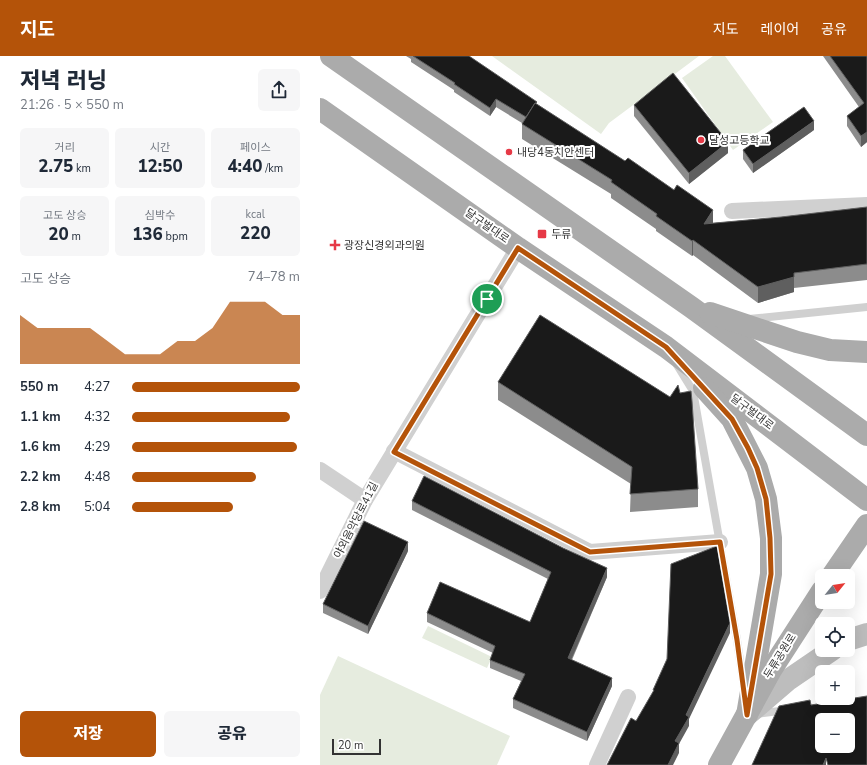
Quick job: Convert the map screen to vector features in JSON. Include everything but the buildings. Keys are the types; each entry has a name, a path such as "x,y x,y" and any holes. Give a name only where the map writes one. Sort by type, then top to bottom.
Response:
{"main road":[{"path":"331,56 691,307 867,435"},
{"name":"달구벌대로","path":"320,109 518,248 666,347 867,500"},
{"path":"691,307 797,342 824,349 867,352"},
{"path":"666,347 732,419 757,468 766,499 770,538 771,574 747,715"},
{"path":"837,569 867,525"},
{"name":"두류공원로","path":"719,765 771,670 815,602"},
{"path":"855,638 867,634"},
{"path":"747,715 788,680 822,657"}],"street":[{"path":"732,211 867,205"},
{"name":"야외음악당로41길","path":"320,591 365,500 518,248"},
{"path":"394,452 590,552 720,542"},
{"path":"320,470 365,500"},
{"path":"597,765 628,697"}],"lane":[{"path":"732,321 867,307"},
{"path":"666,347 693,392 737,640 747,715 792,710"}],"shaded area":[{"path":"492,56 699,56 609,123 601,134"},
{"path":"713,56 725,56 773,122 733,150 682,78"},
{"path":"428,626 492,657 487,668 422,638"},
{"path":"338,656 510,736 497,765 320,765 320,695"}],"place":[{"name":"달성고등학교","path":"701,140"},
{"name":"내당4동치안센터","path":"509,152"},
{"name":"두류","path":"542,234"},
{"name":"광장신경외과의원","path":"335,245"}],"route":[{"path":"518,248 666,347 732,419 757,468 766,499 770,538 771,574 747,715 737,640 720,542 590,552 394,452 487,299 518,248"}]}
